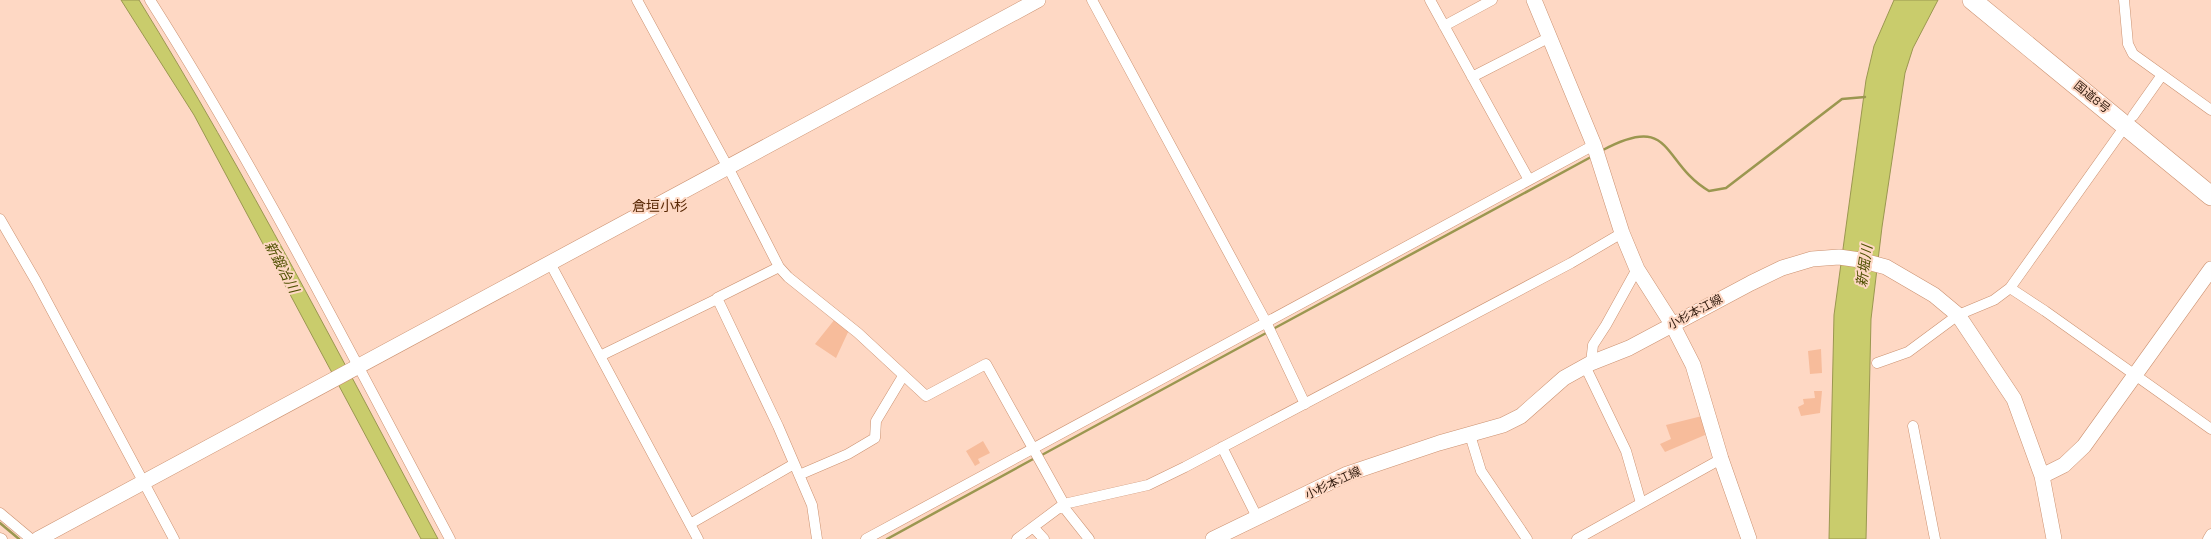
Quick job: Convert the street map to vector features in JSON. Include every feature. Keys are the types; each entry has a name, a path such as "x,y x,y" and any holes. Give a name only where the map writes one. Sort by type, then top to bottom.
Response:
{"highway":[{"name":"国道8号","path":"1979,1 2130,120 2211,179"},
{"name":"国道8号","path":"2130,120 2211,196"}],"street":[{"path":"150,0 198,77 355,369 450,539"},
{"path":"637,0 728,167 779,267 788,277 858,333 926,396 986,364 1063,505 1089,539"},
{"path":"38,539 1038,0"},
{"path":"1092,0 1266,322 1305,404"},
{"path":"1430,0 1528,180"},
{"path":"1444,26 1490,0"},
{"path":"1534,0 1594,145 1622,232 1638,269 1672,324 1693,364 1721,459 1749,539"},
{"path":"2124,0 2128,44 2134,54 2211,110"},
{"path":"1472,77 1550,37"},
{"path":"1877,363 1908,352 1958,315 1994,300 2010,288 2162,75"},
{"path":"866,539 1594,145"},
{"path":"0,219 36,281 174,539"},
{"path":"1016,539 1063,505 1148,486 1571,263 1622,232"},
{"name":"小杉本江線","path":"1213,539 1238,533 1257,517 1347,474 1503,426 1521,416 1564,378 1588,365 1628,348 1782,268 1812,259 1839,257 1880,265 1934,296 1958,315 2014,399 2042,476 2054,539"},
{"path":"550,264 698,539"},
{"path":"600,356 779,267"},
{"path":"1638,269 1593,345 1588,365 1626,451 1641,503"},
{"path":"2042,476 2064,465 2084,446 2211,269"},
{"path":"2010,288 2045,310 2135,377 2211,430"},
{"path":"717,299 778,426 812,505 818,539"},
{"path":"799,475 848,454 875,438 876,421 903,376"},
{"path":"1913,426 1935,539"},
{"path":"1470,435 1482,471 1527,539"},
{"path":"1222,447 1257,517"},
{"path":"1577,539 1721,459"},
{"path":"690,524 794,464"},
{"path":"0,513 31,539"},
{"path":"1033,527 1044,539"},
{"path":"2208,539 2211,534"}],"shaded area":[{"path":"835,319 849,330 836,358 815,344"},
{"path":"1821,349 1822,373 1810,374 1808,351"},
{"path":"1814,391 1822,391 1820,413 1801,416 1798,407 1804,404 1803,399 1815,398"},
{"path":"1702,416 1705,435 1665,452 1660,444 1671,439 1666,425"},
{"path":"983,441 990,453 978,459 980,463 975,466 966,451"}],"water":[{"name":"新鍛冶川","path":"121,0 139,0 179,66 293,267 438,539 421,539 194,115"},
{"name":"新堀川","path":"1894,0 1938,0 1913,48 1905,73 1882,227 1871,319 1866,539 1829,539 1834,315 1866,80 1874,46"}],"waterway":[{"path":"1603,150 1626,140 1643,136 1655,139 1665,146 1694,180 1709,191 1726,188 1842,99 1865,97"},
{"path":"1273,329 1591,157"},
{"path":"1040,456 1268,332"},
{"path":"887,539 1035,458"},
{"path":"0,523 19,539"}],"district":[{"name":"倉垣小杉","path":"660,206"}]}
